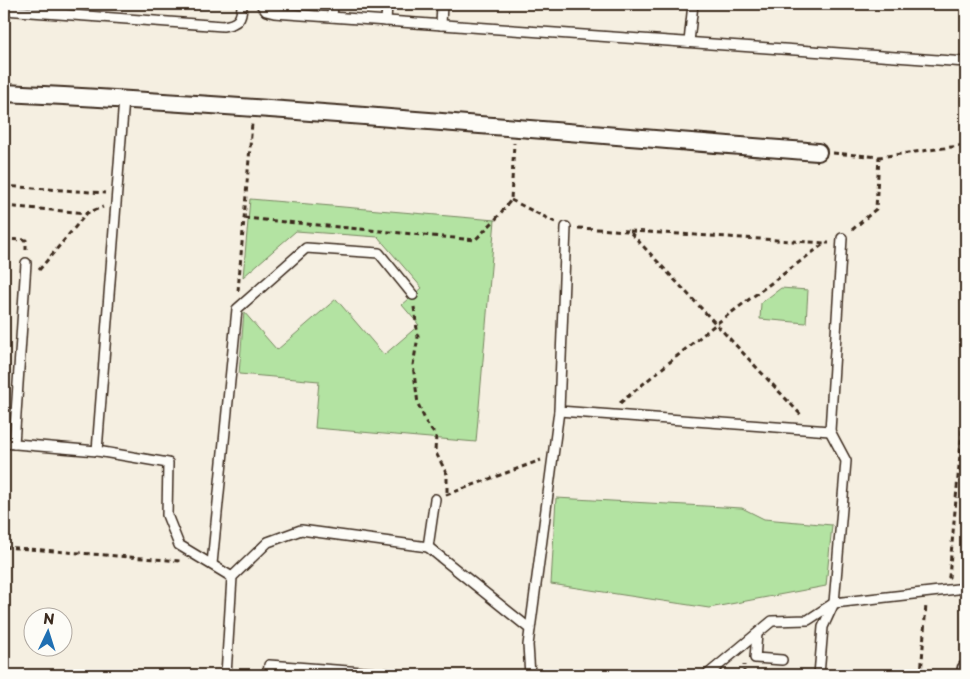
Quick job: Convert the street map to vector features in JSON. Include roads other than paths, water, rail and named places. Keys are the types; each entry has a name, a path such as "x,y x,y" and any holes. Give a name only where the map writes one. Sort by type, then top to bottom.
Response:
{"street":[{"path":"4,93 254,108 818,152"},
{"path":"966,669 966,675"}],"lane":[{"path":"4,10 223,26 234,24 241,16 242,4"},
{"path":"262,4 266,11 274,13 966,62"},
{"path":"332,17 333,4"},
{"path":"386,21 387,4"},
{"path":"441,25 442,4"},
{"path":"689,42 693,4"},
{"path":"97,451 124,99"},
{"path":"530,675 528,645 559,411 566,227"},
{"path":"819,675 823,627 834,603 846,461 830,431 841,241"},
{"path":"212,564 237,309 306,248 379,253 413,295"},
{"path":"14,444 26,263"},
{"path":"559,411 830,431"},
{"path":"4,443 97,451 168,463 167,516 179,545 232,577"},
{"path":"428,547 435,499"},
{"path":"226,675 232,577 268,542 301,530 428,547 530,629"},
{"path":"707,675 772,621 808,620 834,603 966,588"},
{"path":"757,634 755,658 782,660"},
{"path":"268,675 269,665 402,675"}]}
